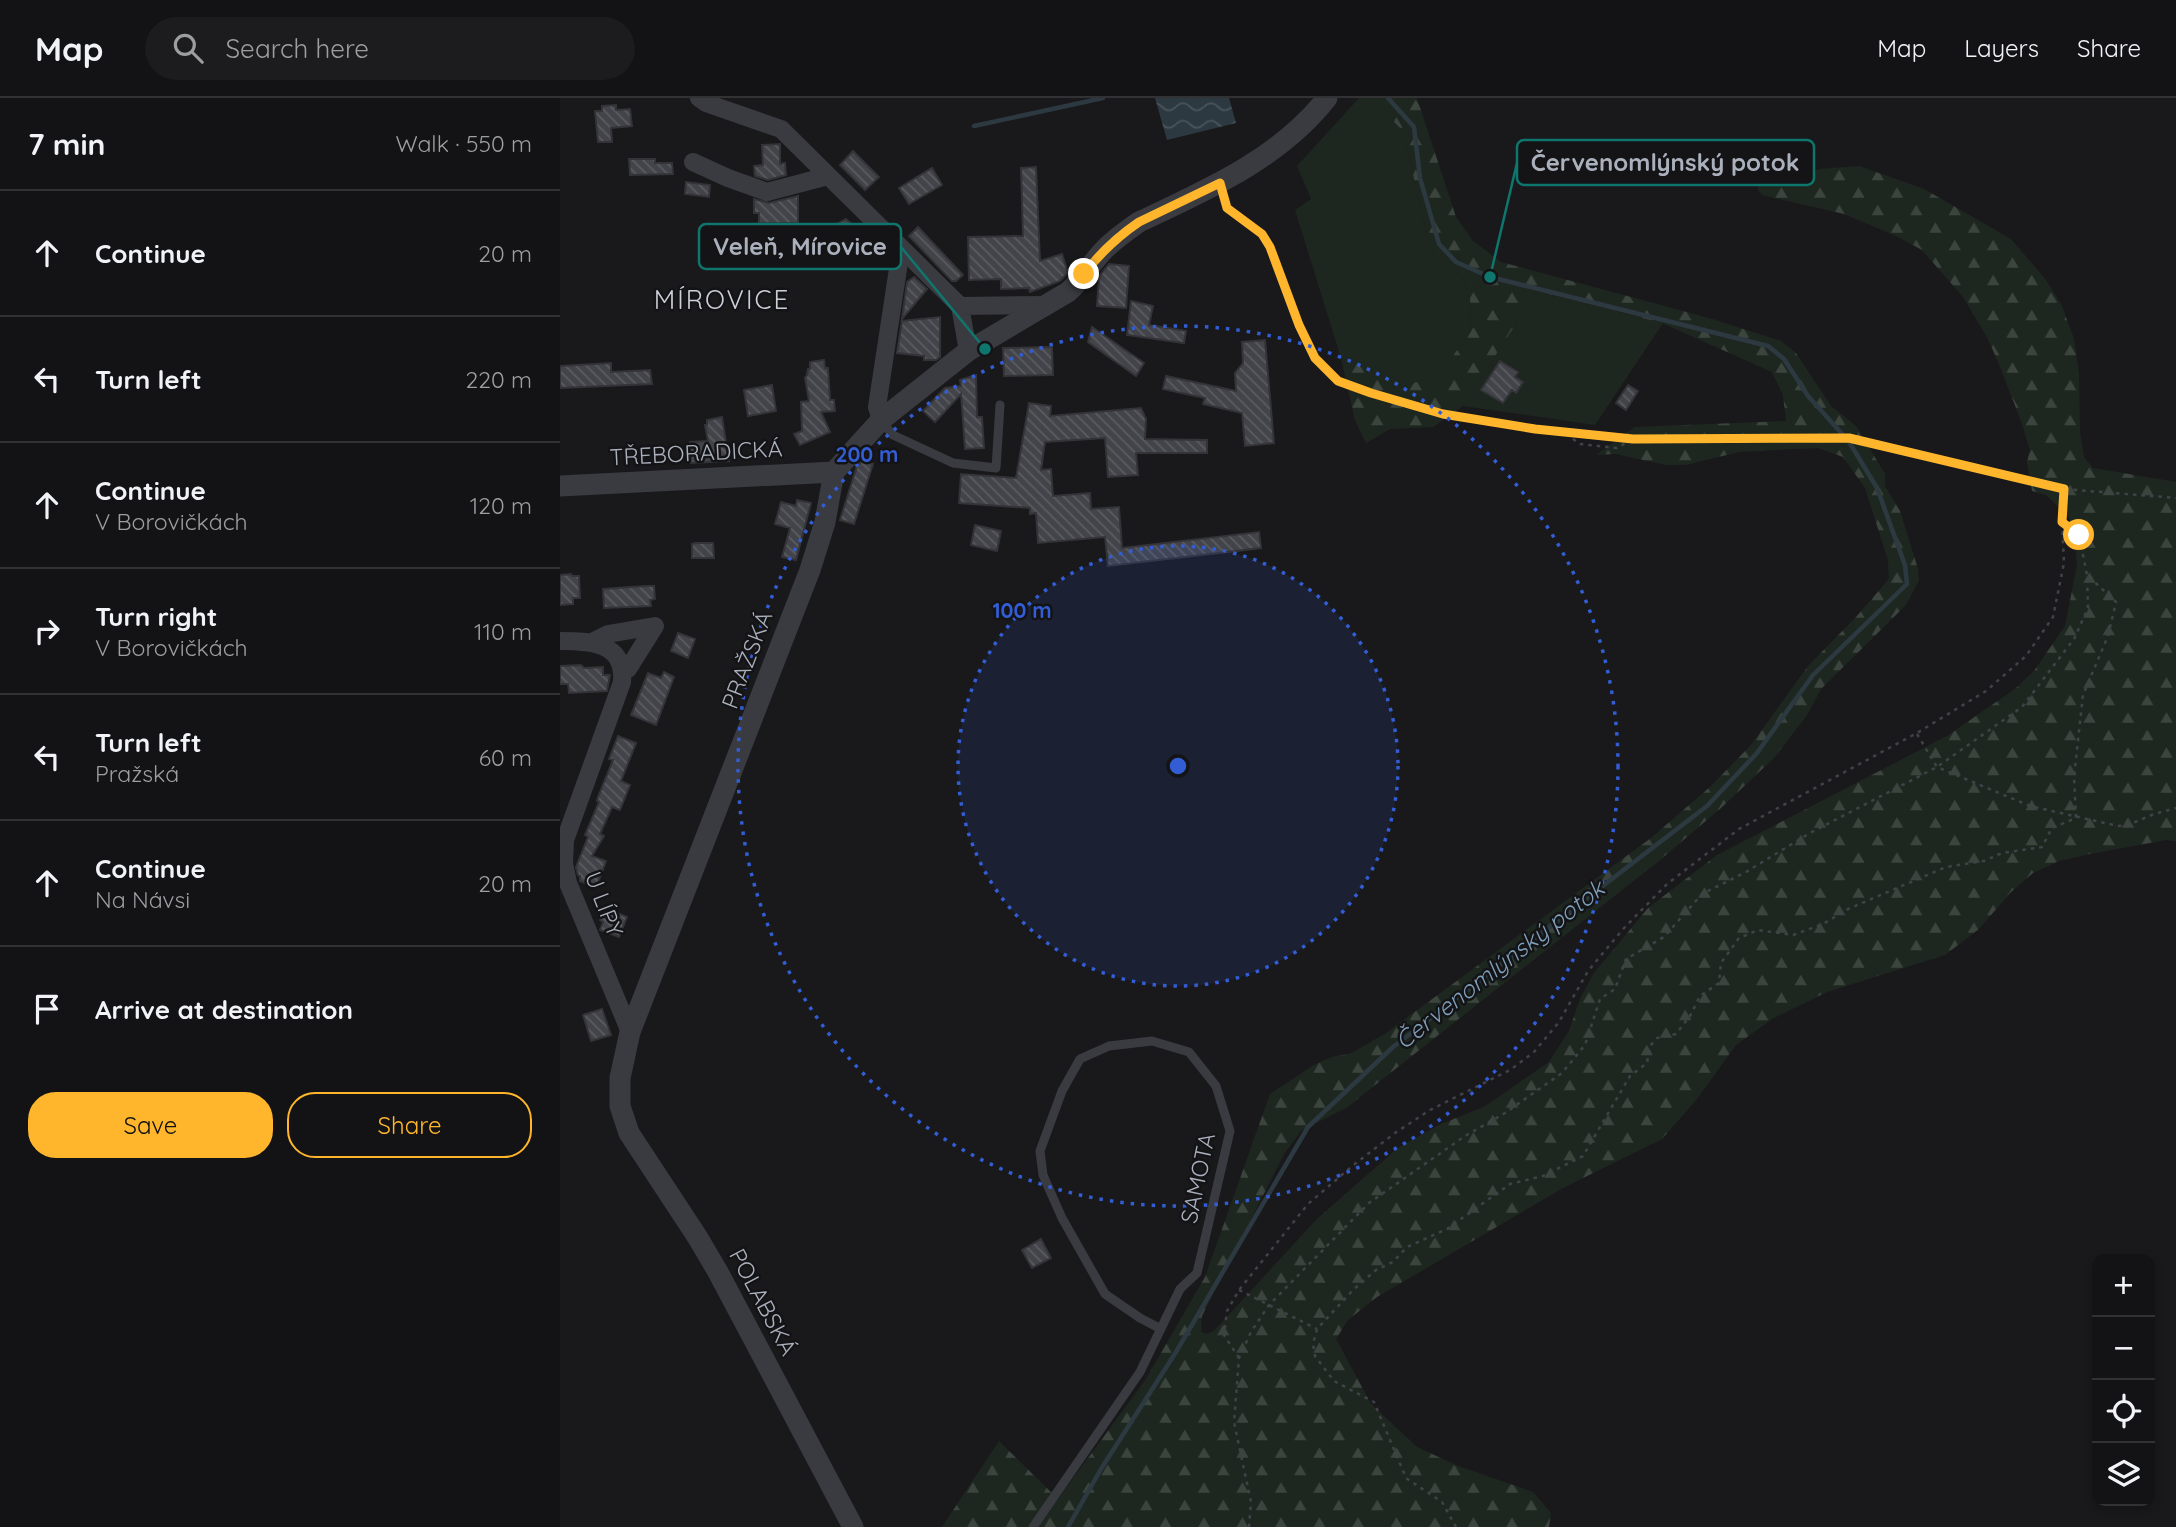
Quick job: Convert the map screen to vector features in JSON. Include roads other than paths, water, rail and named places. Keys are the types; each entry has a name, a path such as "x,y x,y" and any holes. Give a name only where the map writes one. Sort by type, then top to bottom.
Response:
{"street":[{"path":"699,98 706,103 780,129 960,306 968,351"},
{"path":"834,472 881,420 968,351 1077,285 1098,256 1139,222 1220,183 1276,149 1327,98"},
{"path":"693,162 767,192 828,176"},
{"path":"881,420 877,407 901,249"},
{"path":"960,306 1047,305"},
{"name":"TŘEBORADICKÁ","path":"560,486 834,472"},
{"name":"PRAŽSKÁ","path":"620,1106 620,1078 630,1031 810,570 825,523 834,472"},
{"name":"U LÍPY","path":"560,641 592,642 608,634 656,626 628,669 623,671 622,682 565,840 564,863 568,883 630,1031"},
{"path":"592,642 604,646 614,654 623,671"},
{"name":"POLABSKÁ","path":"620,1106 629,1133 718,1272 853,1527"}],"lane":[{"path":"881,420 893,435 953,463 996,468 1000,405"},
{"name":"SAMOTA","path":"1033,1527 1140,1372 1161,1329 1180,1289 1197,1273 1230,1131 1216,1086 1189,1052 1153,1041 1109,1046 1080,1059 1062,1091 1040,1151 1043,1175 1062,1218 1105,1294 1161,1329"}],"water":[{"path":"1155,98 1229,98 1236,123 1167,140"}],"waterway":[{"path":"974,126 1103,98"},
{"name":"Červenomlýnský potok","path":"1388,98 1414,127 1420,178 1439,244 1456,262 1490,277 1768,346 1784,359 1808,396 1844,436"},
{"name":"Červenomlýnský potok","path":"1068,1527 1101,1469 1176,1352 1308,1127 1393,1047 1707,806 1757,753 1813,675 1907,584 1905,565 1877,488 1848,440"}],"place":[{"name":"Červenomlýnský potok","path":"1490,277"},
{"name":"Veleň, Mírovice","path":"985,349"}],"district":[{"name":"MÍROVICE","path":"722,300"}]}
